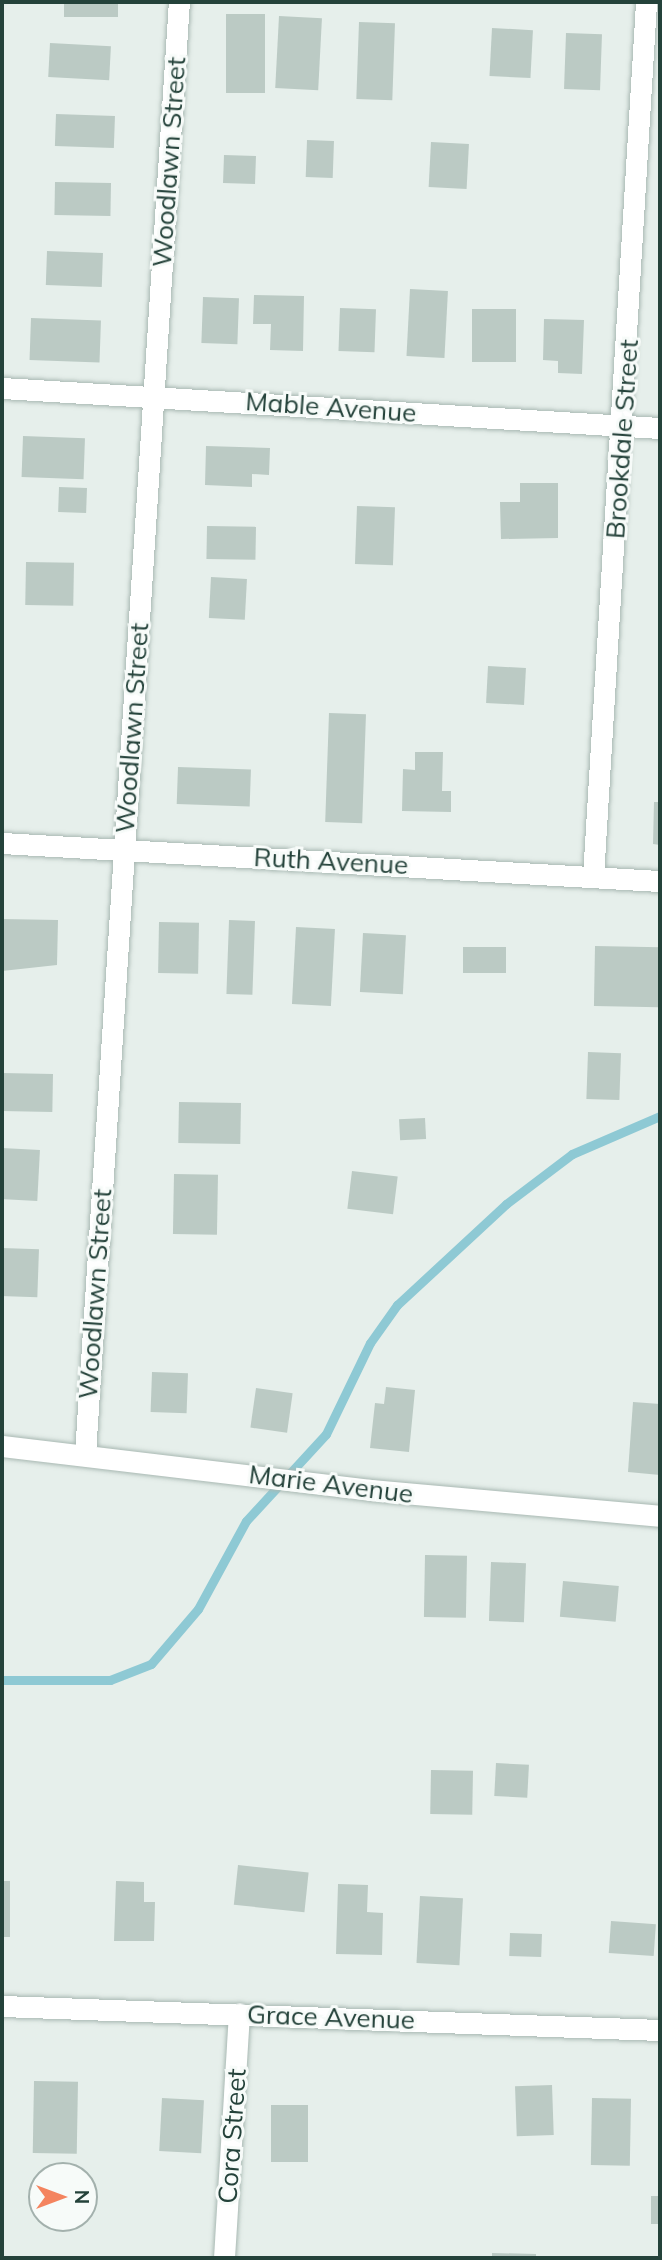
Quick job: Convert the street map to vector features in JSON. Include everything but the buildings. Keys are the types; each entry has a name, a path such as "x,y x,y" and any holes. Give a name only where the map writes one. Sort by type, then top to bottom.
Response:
{"street":[{"name":"Woodlawn Street","path":"85,1454 179,2"},
{"name":"Brookdale Street","path":"593,877 624,426 646,2"},
{"name":"Mable Avenue","path":"2,388 660,428"},
{"name":"Ruth Avenue","path":"2,843 660,881"},
{"name":"Marie Avenue","path":"2,1446 307,1482 660,1516"},
{"name":"Grace Avenue","path":"2,2006 660,2030"},
{"name":"Cora Street","path":"224,2258 239,2013"}],"waterway":[{"path":"2,1680 110,1680 151,1664 198,1609 246,1521 326,1434 370,1343 397,1305 506,1204 572,1154 660,1116"}]}
